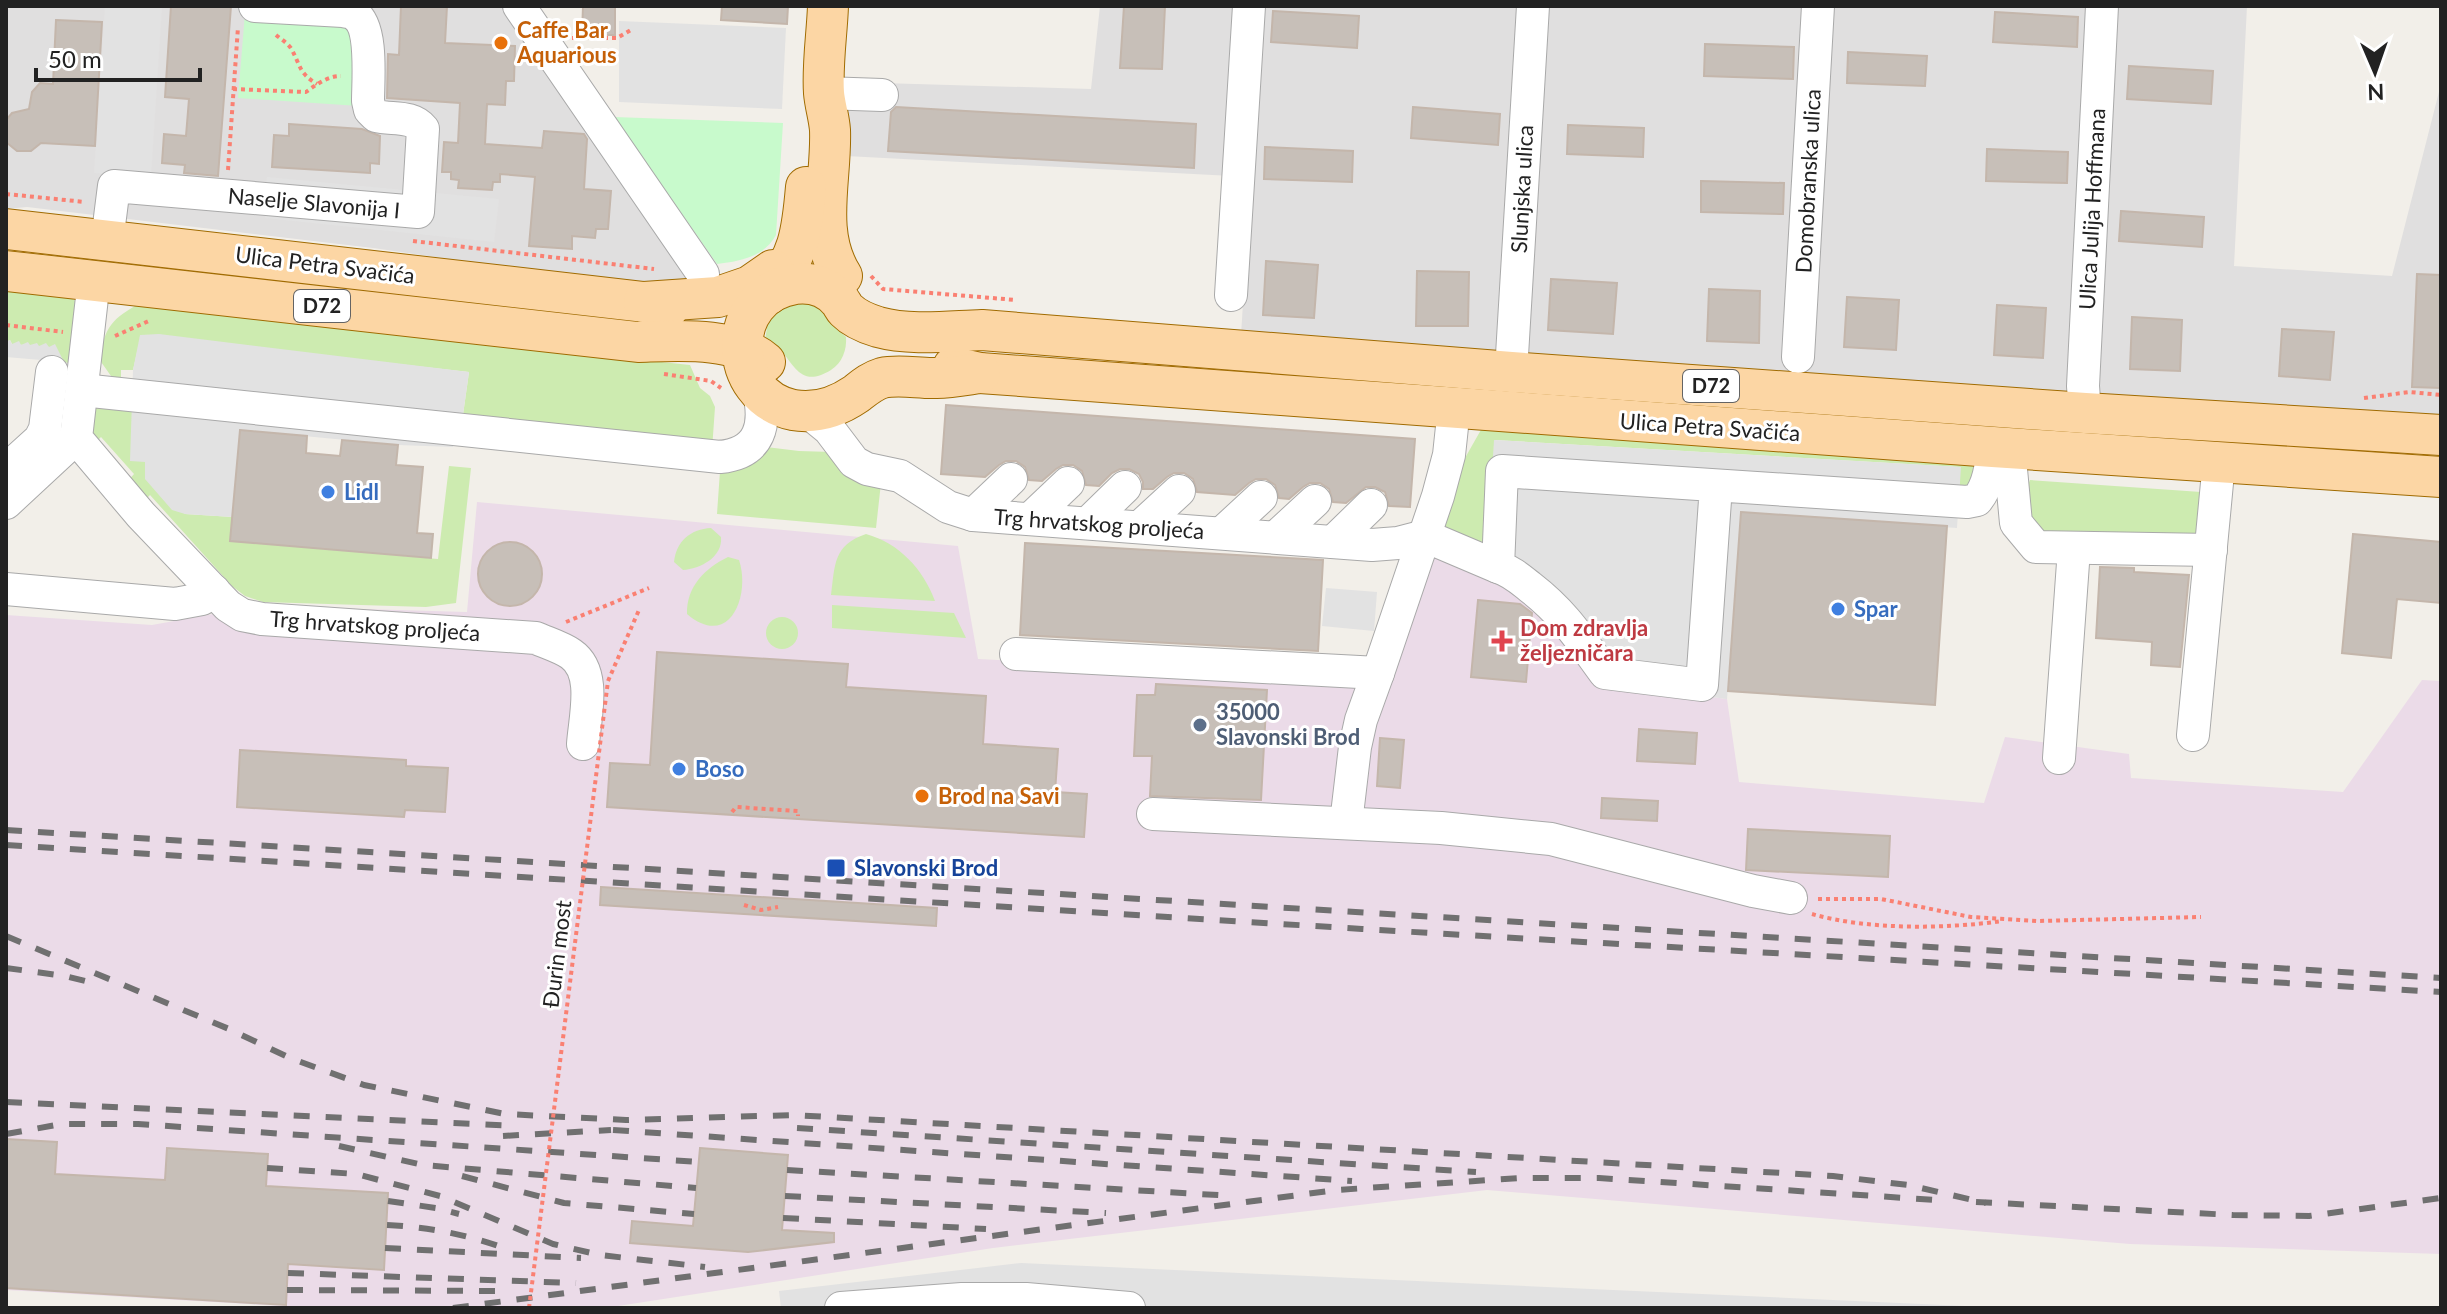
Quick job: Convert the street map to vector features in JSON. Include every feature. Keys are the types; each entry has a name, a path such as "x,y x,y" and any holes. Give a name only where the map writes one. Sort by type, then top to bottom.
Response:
{"main road":[{"path":"828,6 824,93 830,131 827,235 833,262 858,301 866,349 854,372"},
{"path":"749,369 743,329 801,235 812,123 824,93"},
{"name":"Ulica Petra Svačića","path":"6,229 107,241 650,285"},
{"name":"D72","path":"650,285 688,311 731,312 771,287 815,264 858,301 847,310 831,291 821,287 809,284 771,287"},
{"name":"D72","path":"650,285 708,298 733,294 778,267 771,287"},
{"name":"Ulica Petra Svačića","path":"6,271 638,342 712,356 749,369"},
{"name":"Ulica Petra Svačića","path":"858,301 889,329 912,331 982,330 1511,372 2441,435"},
{"name":"D72","path":"750,351 767,364 781,384 800,393 827,391 868,365 930,363 980,373 936,378 885,377 838,404 823,410 807,411 779,405 749,369 750,351"},
{"name":"Ulica Petra Svačića","path":"980,373 2441,477"}],"street":[{"path":"519,6 703,274"},
{"path":"1231,295 1249,6"},
{"name":"Slunjska ulica","path":"1511,372 1533,6"},
{"name":"Domobranska ulica","path":"1798,357 1818,6"},
{"name":"Ulica Julija Hoffmana","path":"2085,413 2082,400 2102,6"},
{"name":"Naselje Slavonija I","path":"107,241 114,186 418,212 423,129 412,120 376,116 370,110 367,33 362,23 355,15 343,11 247,13"},
{"path":"824,93 882,95"},
{"path":"6,503 76,438 94,280"},
{"path":"82,390 710,457 741,452 757,436 763,417 749,369"},
{"path":"6,470 40,439 45,429 52,372"},
{"path":"1346,823 1361,720 1425,536 1449,455 1454,408"},
{"name":"Trg hrvatskog proljeća","path":"807,411 829,429 854,462 867,469 900,476 973,513 1372,545 1425,536"},
{"name":"Trg hrvatskog proljeća","path":"76,438 141,515 228,606 242,615 262,619 536,638 571,654 584,667 587,684 583,744"},
{"path":"1498,567 1502,471 1918,500 1977,500 1983,493 2001,448"},
{"path":"2001,448 2016,523 2036,547 2211,550"},
{"path":"2193,735 2219,462"},
{"path":"973,513 1010,479 973,513"},
{"path":"1043,520 1080,484"},
{"path":"1425,536 1509,571 1550,602 1580,635 1605,673 1702,685 1716,486"},
{"path":"1127,525 1247,496"},
{"path":"1237,534 1247,496"},
{"path":"1237,534 1247,496"},
{"path":"1127,525 1247,496 1321,541"},
{"path":"2059,758 2074,549"},
{"path":"6,589 175,604 202,599 214,591"},
{"path":"1016,654 1378,673"},
{"path":"1153,814 1441,828 1551,839 1791,898"},
{"path":"841,1308 962,1299 1129,1308"}],"path":[{"path":"226,196 233,89 247,13"},
{"path":"547,46 575,37 617,38 631,30"},
{"path":"274,33 291,47 296,63 305,76 317,84"},
{"path":"233,89 306,92 333,76 368,77"},
{"path":"6,194 91,203"},
{"path":"408,240 650,285"},
{"path":"6,325 73,334"},
{"path":"536,638 538,634 649,588"},
{"name":"Đurin most","path":"529,1308 608,681 639,610"},
{"path":"732,812 736,807 767,808 798,811 798,816"},
{"path":"1791,898 1881,899 1971,917 2038,921 2201,917"},
{"path":"1791,898 1811,914 1839,922 1924,926 1976,925 2013,919"},
{"path":"744,905 761,910 778,907"}],"shaded area":[{"path":"6,6 508,6 701,286 581,278 373,248 27,207 6,209"},
{"path":"105,6 162,6 151,176 94,173"},
{"path":"1100,6 2247,6 2234,266 2392,276 2441,84 2441,418 1241,335 1251,177 846,156 847,82 1091,89"},
{"path":"619,21 786,28 782,109 619,102"},
{"path":"267,177 499,199 494,242 265,218"},
{"path":"159,334 469,372 462,422 455,430 453,447 240,430 233,517 185,514 172,510 145,479 145,462 130,461 133,370 140,335"},
{"path":"10,340 12,344 19,341 21,345 28,342 39,346 46,343 49,347 55,344 64,362 6,357 6,342"},
{"path":"1494,440 1961,467 1957,528 1741,513 1727,699 1600,682 1533,605 1486,572"},
{"path":"477,502 958,546 978,659 1384,679 1437,551 1522,594 1600,682 1727,699 1739,782 1984,803 2005,737 2129,754 2131,778 2343,792 2422,680 2441,681 2441,1254 2130,1244 1487,1190 993,1248 605,1308 315,1308 6,1290 6,615 152,625 257,606 467,612"},
{"path":"1326,588 1377,592 1374,631 1322,626"},
{"path":"1021,1263 2009,1308 781,1308 779,1291"}],"green space":[{"path":"245,13 355,26 359,106 238,98"},
{"path":"614,117 783,123 776,235 771,242 751,257 717,264"},
{"path":"6,285 65,294 77,302 72,364 64,362 49,347 12,344 10,340 6,342"},
{"path":"809,301 828,314 833,325 846,337 845,351 838,364 813,377 801,374 779,348 765,340 768,322 778,307"},
{"path":"135,306 690,365 700,388 710,396 715,407 712,450 462,422 469,372 141,335 133,370 121,370 121,380 111,376 99,359 110,327"},
{"path":"132,403 145,462 185,514 233,517 231,541 438,559 449,466 471,468 456,603 426,607 263,602 245,596 232,586 150,495 144,501 126,483 134,474 101,437 94,444 91,441 93,411 101,404"},
{"path":"1486,421 1980,460 1975,489 1959,496 1960,467 1495,440 1488,549 1442,532 1461,465"},
{"path":"766,447 832,452 881,483 876,528 717,514 720,471"},
{"path":"2030,480 2201,492 2197,531 2188,541 2052,538 2030,521"},
{"path":"711,528 721,537 721,544 714,556 703,564 683,570 674,562 681,542 697,531"},
{"path":"866,534 889,544 908,559 924,578 935,601 831,595 835,565 841,550"},
{"path":"728,557 739,560 742,589 739,602 725,622 715,626 702,623 687,614 693,587 712,567"},
{"path":"832,605 954,613 966,638 832,628"},
{"path":"782,617 793,622 798,633 793,644 782,649 771,644 766,633 771,622"}],"building":[{"path":"171,6 231,6 218,176 184,173 185,165 162,163 164,134 186,136 189,99 165,97"},
{"path":"401,6 447,6 445,43 515,46 514,81 506,81 505,105 487,104 485,144 542,148 544,131 584,134 587,139 584,189 611,191 608,229 596,229 595,238 572,236 572,249 529,246 535,177 500,174 500,182 493,182 492,190 458,188 459,180 451,179 451,172 442,172 444,142 458,143 460,103 387,98 388,54 399,55"},
{"path":"583,6 615,6 615,35 582,35"},
{"path":"722,6 788,6 787,24 721,20"},
{"path":"1124,6 1165,6 1162,69 1120,68"},
{"path":"1273,11 1359,16 1357,48 1271,42"},
{"path":"1995,12 2078,17 2077,47 1993,42"},
{"path":"56,20 102,22 95,146 41,143 31,151 17,151 6,142 6,120 12,113 29,109 32,92 40,83 53,84"},
{"path":"1705,44 1794,47 1793,79 1704,76"},
{"path":"1848,52 1927,56 1925,86 1847,83"},
{"path":"2129,66 2213,71 2211,104 2127,99"},
{"path":"896,107 1196,124 1194,168 888,151 891,112"},
{"path":"1413,107 1500,114 1498,145 1411,138"},
{"path":"289,124 362,129 380,136 379,164 370,163 370,173 272,167 274,135 289,136"},
{"path":"1568,125 1644,128 1643,157 1567,154"},
{"path":"1265,147 1353,151 1352,182 1264,179"},
{"path":"1987,149 2068,152 2067,183 1986,181"},
{"path":"1701,181 1784,183 1783,214 1701,212"},
{"path":"2121,211 2204,217 2202,247 2119,241"},
{"path":"1266,261 1318,265 1314,318 1263,315"},
{"path":"1417,271 1469,272 1468,326 1416,326"},
{"path":"2417,274 2441,275 2441,388 2412,387"},
{"path":"1551,279 1617,283 1613,334 1548,330"},
{"path":"1709,289 1760,291 1759,343 1707,341"},
{"path":"1847,297 1899,300 1896,350 1844,347"},
{"path":"1997,305 2046,308 2043,358 1994,355"},
{"path":"2132,317 2182,320 2180,371 2130,369"},
{"path":"2282,329 2334,332 2330,380 2279,376"},
{"path":"946,405 1415,439 1410,507 1389,506 1385,492 1375,487 1366,487 1346,503 1333,502 1329,489 1320,483 1310,483 1289,499 1279,498 1275,485 1266,479 1256,479 1235,495 1197,492 1193,479 1184,473 1174,473 1153,489 1143,489 1139,474 1129,469 1112,473 1099,486 1086,485 1082,471 1073,465 1063,465 1042,481 1029,480 1025,467 1016,461 1006,461 985,477 941,474"},
{"name":"Lidl","path":"240,430 307,436 306,453 340,456 342,440 398,445 396,465 423,467 417,533 433,534 431,558 230,541"},
{"name":"Spar","path":"1741,512 1947,526 1935,705 1728,691"},
{"path":"2353,534 2441,542 2441,603 2397,599 2391,658 2342,653"},
{"path":"510,542 522,544 533,551 540,562 540,586 533,597 522,604 510,606 498,604 487,597 480,586 478,574 480,562 487,551 498,544"},
{"path":"1025,543 1323,560 1318,651 1020,635"},
{"path":"2100,567 2189,575 2180,667 2151,665 2152,642 2096,638"},
{"name":"Dom zdravlja željezničara","path":"1478,600 1520,604 1532,613 1526,682 1471,677"},
{"path":"657,652 848,664 846,687 986,696 983,744 1058,749 1055,792 1087,794 1084,837 607,807 610,763 650,765"},
{"name":"35000 Slavonski Brod","path":"1156,684 1267,690 1261,800 1150,796 1152,756 1134,756 1137,695 1155,695"},
{"path":"1639,729 1697,733 1695,764 1637,761"},
{"path":"1380,738 1404,740 1400,788 1377,786"},
{"path":"240,750 406,760 406,766 448,768 445,812 405,810 404,817 237,807"},
{"path":"1602,798 1658,801 1657,821 1601,818"},
{"path":"1748,829 1890,836 1888,877 1746,870"},
{"path":"601,887 937,908 936,926 600,905"},
{"path":"6,1139 57,1142 55,1174 165,1180 167,1148 268,1154 266,1186 388,1193 384,1270 288,1264 286,1305 6,1288"},
{"path":"700,1148 788,1155 782,1230 834,1233 834,1242 748,1252 630,1243 632,1221 693,1226"}],"railway":[{"path":"6,830 2441,978"},
{"path":"6,845 2441,992"},
{"path":"6,936 229,1029 290,1058 364,1085 505,1114 626,1120 794,1115 1833,1176 1908,1185 1986,1203"},
{"path":"6,968 97,984"},
{"path":"6,1102 517,1126"},
{"path":"6,1134 62,1124 138,1124 699,1162"},
{"path":"797,1128 1476,1172"},
{"path":"503,1136 611,1130"},
{"path":"613,1130 1352,1181"},
{"path":"339,1146 423,1165 696,1188"},
{"path":"267,1168 356,1174 440,1196 553,1244 600,1255 705,1267"},
{"path":"787,1170 1234,1196"},
{"path":"462,1176 564,1203 694,1214"},
{"path":"453,1308 1336,1190 1521,1178 1599,1178 1936,1200"},
{"path":"785,1196 1106,1213"},
{"path":"1976,1202 2309,1216 2441,1198"},
{"path":"388,1201 459,1214"},
{"path":"783,1218 986,1229"},
{"path":"387,1225 446,1232 504,1248"},
{"path":"385,1248 581,1258"},
{"path":"288,1273 576,1283"},
{"path":"287,1290 504,1291"}],"place":[{"name":"Caffe Bar Aquarious","path":"501,43"},
{"name":"Lidl","path":"328,492"},
{"name":"Spar","path":"1838,609"},
{"name":"Dom zdravlja željezničara","path":"1502,641"},
{"name":"35000 Slavonski Brod","path":"1200,725"},
{"name":"Boso","path":"679,769"},
{"name":"Brod na Savi","path":"922,796"},
{"name":"Slavonski Brod","path":"836,868"}]}
